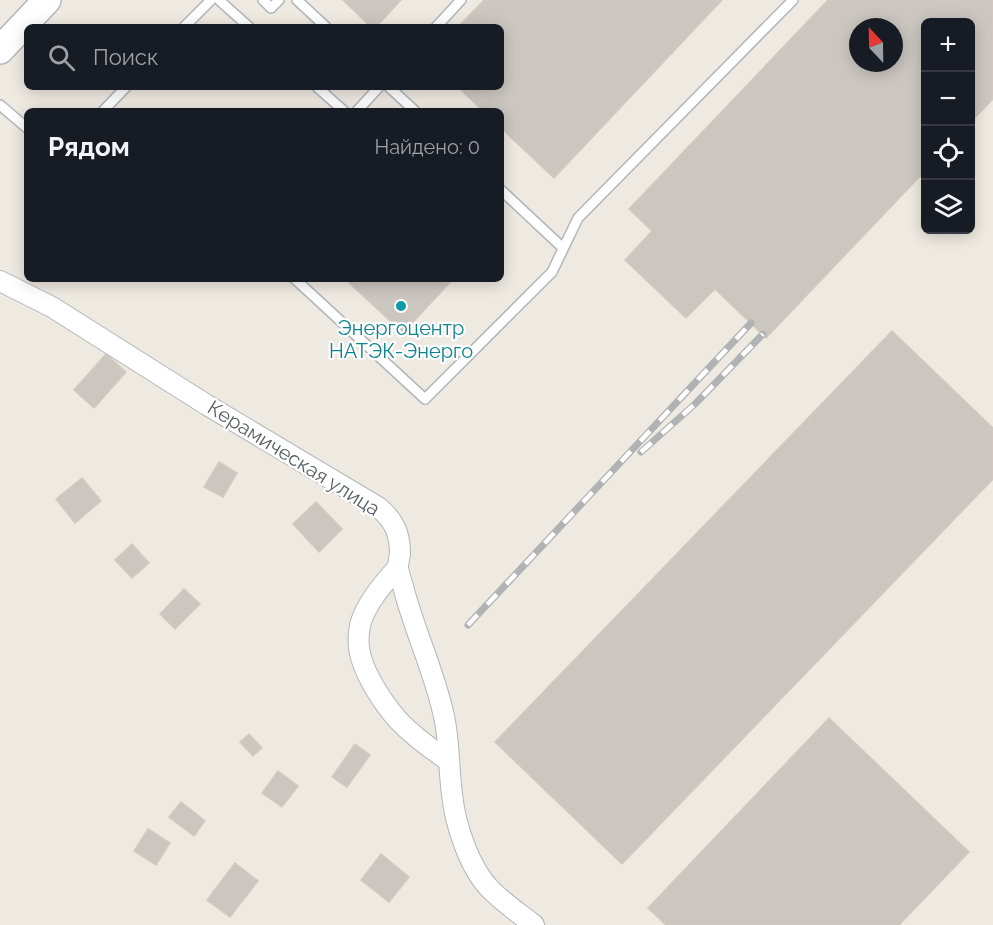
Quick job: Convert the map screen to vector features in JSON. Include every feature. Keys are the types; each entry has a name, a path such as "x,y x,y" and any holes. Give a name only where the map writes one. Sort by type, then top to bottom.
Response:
{"main road":[{"path":"24,24 47,0"},
{"path":"0,50 24,24"}],"street":[{"name":"Керамическая улица","path":"0,280 52,307 207,405 378,507 389,517 395,527 400,553 398,567 406,599 442,708 455,814 467,851 482,879 491,890 534,925"},
{"path":"398,567 370,603 360,624 358,647 365,670 398,720 420,741 449,761"}],"lane":[{"path":"187,24 211,0"},
{"path":"219,0 246,24"},
{"path":"263,0 272,8 279,0"},
{"path":"297,0 323,24"},
{"path":"439,24 461,0"},
{"path":"298,282 425,399 552,272 578,218 793,0"},
{"path":"106,108 123,90"},
{"path":"320,90 341,108"},
{"path":"360,108 376,90"},
{"path":"392,90 412,108"},
{"path":"0,105 24,125"},
{"path":"504,193 563,248"}],"building":[{"path":"343,0 401,0 379,24 368,24"},
{"path":"484,0 722,0 554,178 504,131 504,108 480,108 461,90 504,90 504,24 461,24"},
{"path":"828,0 993,0 993,99 975,118 975,18 921,18 921,175 766,338 715,289 686,318 625,260 652,231 629,209"},
{"name":"Энергоцентр НАТЭК-Энерго","path":"348,282 450,282 403,333"},
{"path":"892,331 993,428 993,479 622,864 495,742"},
{"path":"106,354 126,372 94,408 74,390"},
{"path":"219,462 237,473 223,497 204,487"},
{"path":"82,478 101,501 75,523 56,499"},
{"path":"316,502 342,529 319,552 293,524"},
{"path":"132,544 149,563 132,578 115,560"},
{"path":"184,589 200,604 175,629 160,614"},
{"path":"829,718 969,852 899,925 666,925 648,908"},
{"path":"249,734 262,748 253,756 240,742"},
{"path":"355,744 370,755 347,787 332,777"},
{"path":"278,771 298,786 282,807 262,793"},
{"path":"181,802 205,821 194,836 169,817"},
{"path":"148,829 170,843 156,865 134,851"},
{"path":"381,854 409,877 389,902 361,880"},
{"path":"235,863 258,881 230,917 207,900"}],"railway":[{"path":"468,625 751,323"},
{"path":"641,452 695,404 763,334"}],"place":[{"name":"Энергоцентр НАТЭК-Энерго","path":"401,306"}]}
